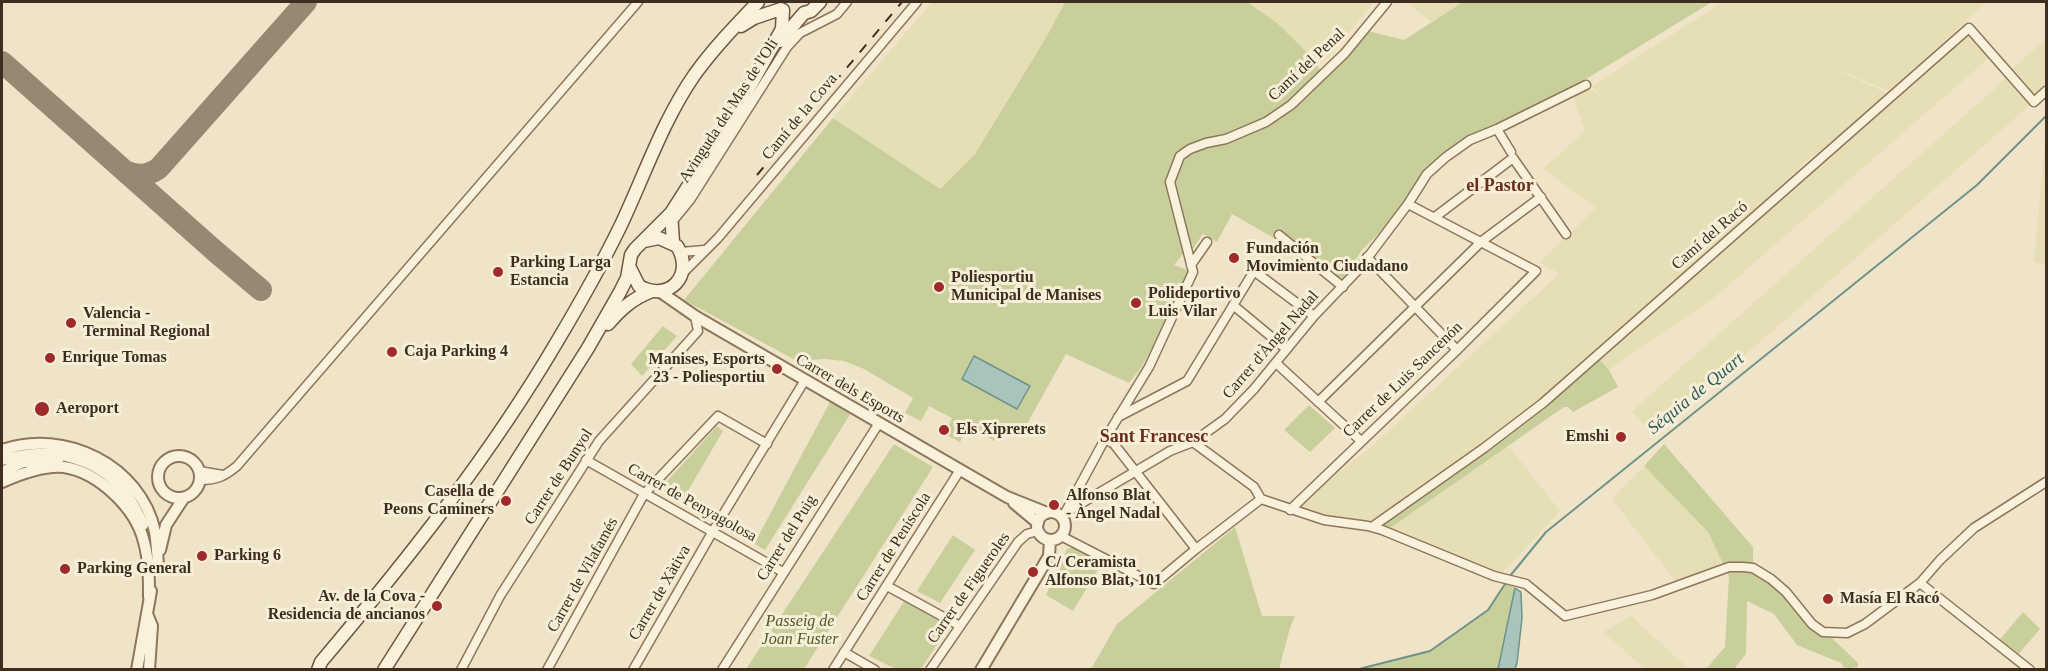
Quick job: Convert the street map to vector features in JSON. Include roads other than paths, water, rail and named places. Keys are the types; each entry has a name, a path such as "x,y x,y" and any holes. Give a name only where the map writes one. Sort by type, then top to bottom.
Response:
{"main road":[{"path":"309,669 319,666 405,562 455,497 498,435 558,341 621,226 669,117 695,75 722,39 758,2"},
{"path":"773,49 804,14 820,3"},
{"path":"722,39 754,18 780,7"},
{"path":"780,7 790,13 804,14"},
{"path":"384,669 588,348 620,292 630,268 632,255 640,243 672,218 738,108 773,49 782,29 780,7"},
{"path":"588,348 627,304 638,296 675,285 683,273 684,262 677,247 672,218"},
{"path":"644,241 659,238 677,247"},
{"path":"630,268 639,286 655,291"},
{"path":"393,669 434,603 464,546"}],"street":[{"path":"183,499 164,492 157,474 160,464 168,458 179,456 188,458 200,476 214,480 226,475 638,2"},
{"name":"Avinguda del Mas de l'Oli","path":"672,218 690,200 787,48 800,33 837,14 847,2"},
{"name":"Camí de la Cova","path":"683,273 718,238 917,2"},
{"name":"Camí del Penal","path":"1192,268 1170,182 1180,156 1190,149 1226,139 1266,122 1291,105 1346,53 1387,2"},
{"name":"Camí del Racó","path":"1372,527 1484,448 1543,402 1969,28 2034,102 2046,91"},
{"name":"Carrer d'Àngel Nadal","path":"1064,515 1170,451 1193,442 1225,419 1276,363 1314,316 1343,287 1408,204 1427,174 1446,157 1470,140 1586,85"},
{"path":"1497,129 1566,234"},
{"path":"1435,218 1512,155"},
{"path":"1318,402 1482,241 1541,197"},
{"path":"1408,204 1482,241"},
{"path":"1278,235 1343,287"},
{"name":"Carrer de Luis Sancenón","path":"1290,510 1536,271 1482,241"},
{"path":"1064,515 1054,512 1042,515 1038,527 1041,536 1050,540 1061,536 1065,527 1064,515 1117,417 1149,367 1192,268 1207,242"},
{"path":"677,247 704,250"},
{"path":"1367,257 1457,350"},
{"path":"1117,417 1187,381 1254,271 1314,316"},
{"path":"675,285 679,305"},
{"name":"Carrer dels Esports","path":"655,291 1007,497 1047,513"},
{"path":"1233,305 1287,349"},
{"name":"Carrer de Bunyol","path":"461,669 500,596 586,460 599,441 698,331 695,316"},
{"path":"1276,363 1361,441"},
{"name":"Carrer de Xàtiva","path":"633,669 713,531 806,380"},
{"name":"Carrer de Vilafamés","path":"547,669 644,494 718,417 767,444"},
{"name":"Carrer del Puig","path":"722,669 879,423"},
{"path":"1105,439 1114,444 1196,549"},
{"path":"1193,442 1254,487 1261,499 1324,520 1372,527 1494,576 1526,584 1565,616 1652,595 1730,567 1753,568 1779,585 1812,624 1823,632 1833,633 1847,633 1865,624 1920,583 1940,560 1974,528 2046,482"},
{"path":"2,450 34,444 67,446 88,452 107,462 130,484 144,504 156,534 149,597 137,669"},
{"path":"2,460 19,455 45,453 68,456 102,470 124,490 136,508 150,543 153,564"},
{"name":"Carrer de Penyagolosa","path":"586,460 783,572"},
{"path":"2,472 22,462 58,462 91,474 112,491 128,510 144,539 153,564"},
{"path":"2,482 37,470 63,467 99,481"},
{"name":"Carrer de Peníscola","path":"833,669 960,470"},
{"path":"153,564 166,525 183,499 196,491 200,476"},
{"name":"Carrer dels Esports","path":"1007,497 1038,527"},
{"path":"1061,536 1154,585 1261,499"},
{"name":"Carrer de Figueroles","path":"930,669 1018,542 1038,527"},
{"path":"981,669 1049,556 1050,540"},
{"path":"1920,583 2030,669"},
{"path":"887,586 960,626"},
{"path":"146,612 152,626 148,669"},
{"path":"844,652 875,669"}],"water":[{"path":"974,356 1030,386 1017,409 962,379"},
{"path":"1515,588 1521,592 1522,618 1517,663 1515,669 1498,669"}],"waterway":[{"name":"Séquia de Quart","path":"1510,576 1546,532 1977,185 2046,116"},
{"name":"Séquia de Quart","path":"1355,670 1430,651 1488,610 1507,581"}],"railway":[{"path":"757,175 902,2"}],"place":[{"name":"Fundación Movimiento Ciudadano","path":"1234,258"},
{"name":"Parking Larga Estancia","path":"498,272"},
{"name":"Poliesportiu Municipal de Manises","path":"939,287"},
{"name":"Polideportivo Luis Vilar","path":"1136,303"},
{"name":"Valencia - Terminal Regional","path":"71,323"},
{"name":"Caja Parking 4","path":"392,352"},
{"name":"Enrique Tomas","path":"50,358"},
{"name":"Manises, Esports 23 - Poliesportiu","path":"777,369"},
{"name":"Aeroport","path":"42,409"},
{"name":"Els Xiprerets","path":"944,430"},
{"name":"Emshi","path":"1621,437"},
{"name":"Casella de Peons Caminers","path":"506,501"},
{"name":"Alfonso Blat - Àngel Nadal","path":"1054,505"},
{"name":"Parking 6","path":"202,556"},
{"name":"Parking General","path":"65,569"},
{"name":"C/ Ceramista Alfonso Blat, 101","path":"1033,572"},
{"name":"Masía El Racó","path":"1828,599"},
{"name":"Av. de la Cova - Residencia de ancianos","path":"437,606"}],"district":[{"name":"el Pastor","path":"1500,186"},
{"name":"Sant Francesc","path":"1154,437"}],"park label":[{"name":"Passeig de Joan Fuster","path":"800,631"}]}
